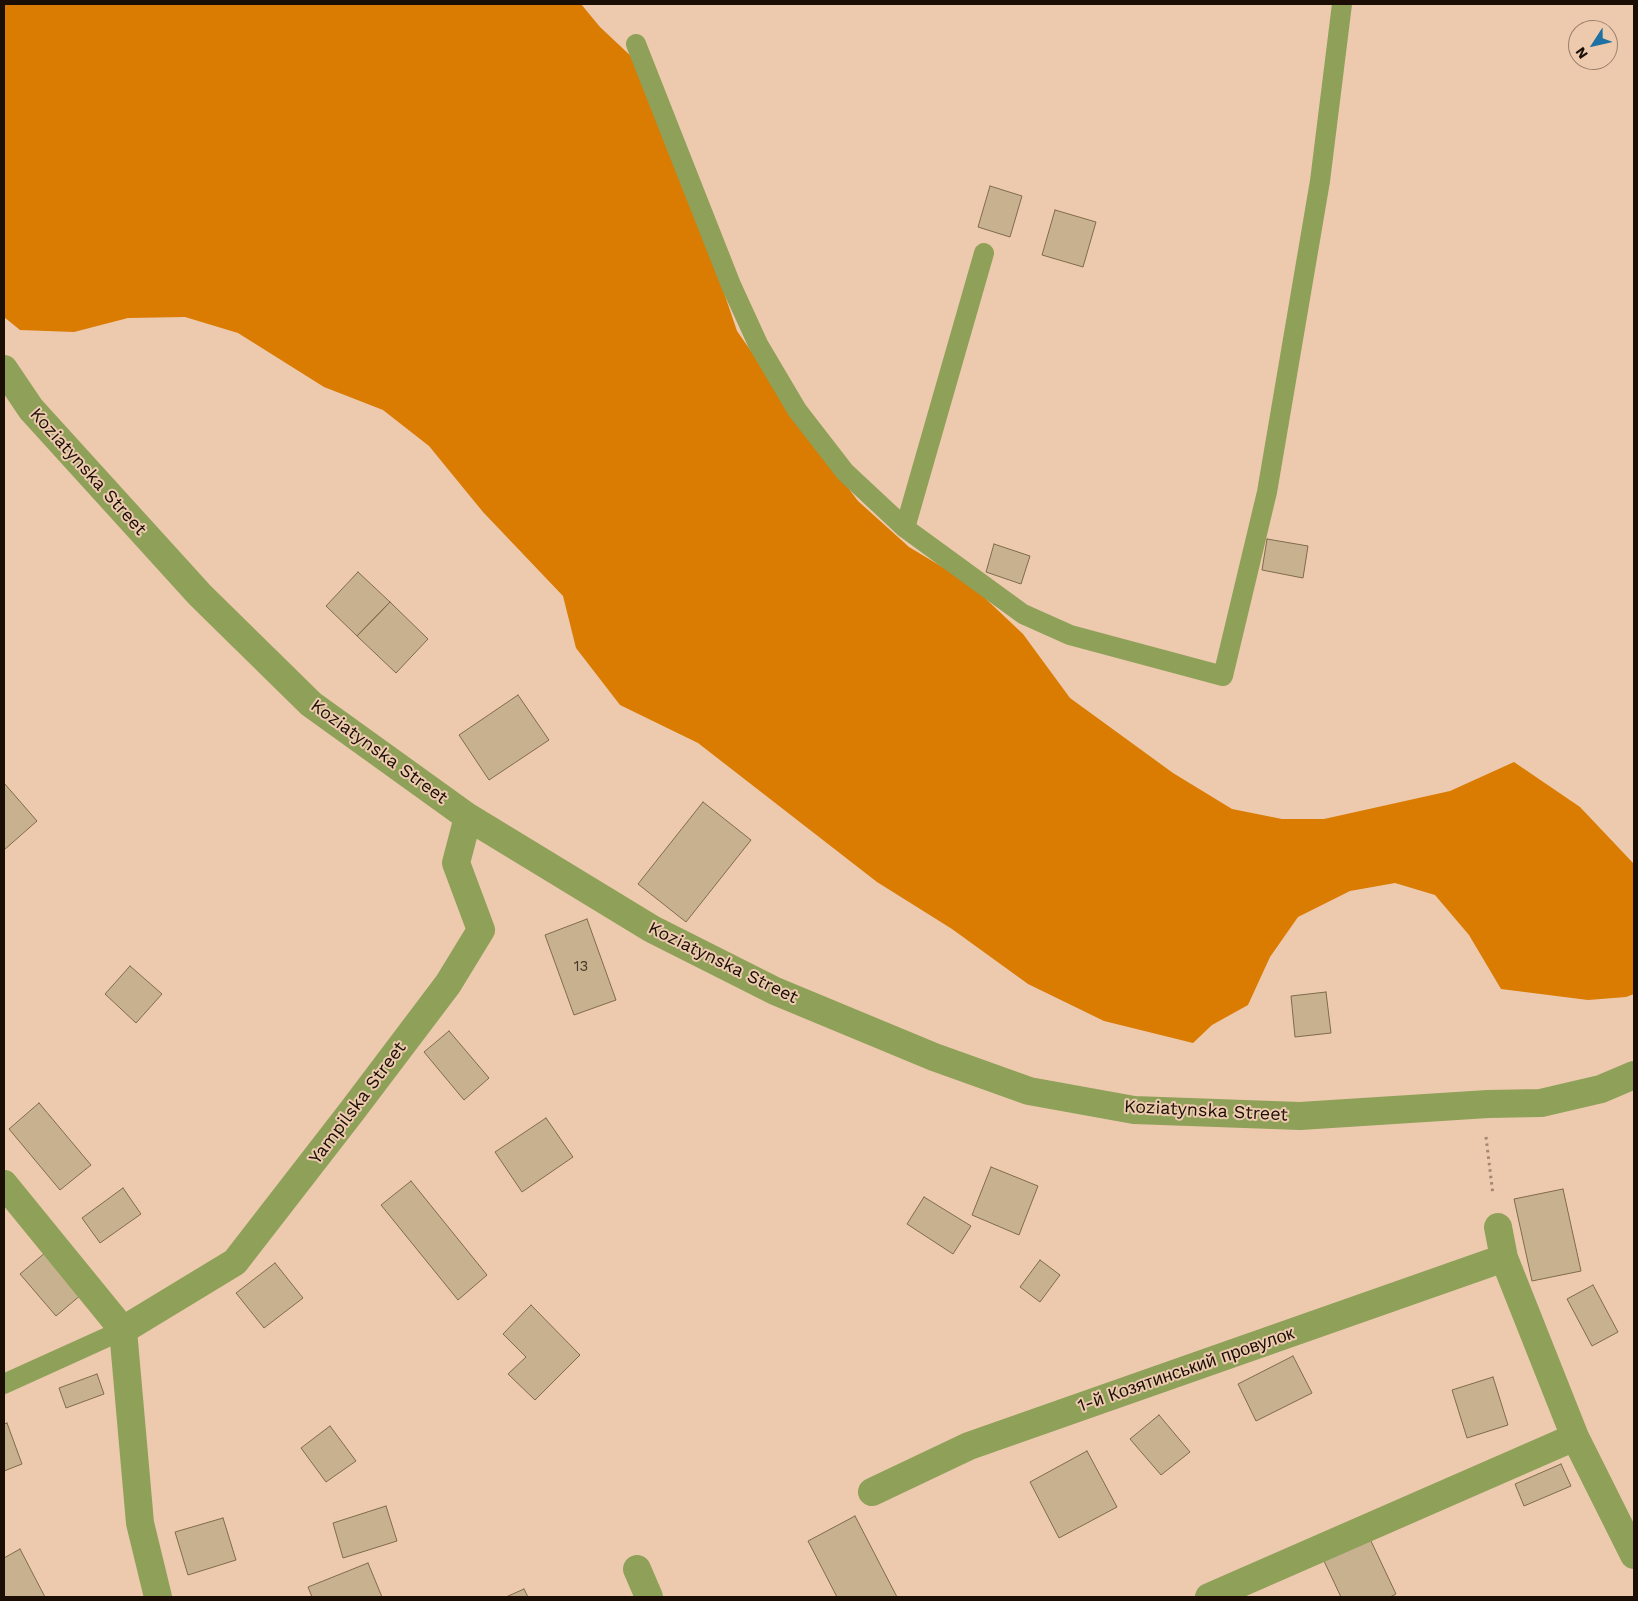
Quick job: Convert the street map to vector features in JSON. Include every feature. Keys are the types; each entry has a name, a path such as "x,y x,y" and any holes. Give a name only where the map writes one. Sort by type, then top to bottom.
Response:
{"street":[{"name":"Koziatynska Street","path":"4,369 31,409 200,595 312,704 468,817 652,929 775,992 934,1057 1029,1090 1134,1110 1300,1116 1488,1104 1541,1103 1601,1089 1634,1075"},
{"name":"Yampilska Street","path":"124,1330 235,1262 352,1112 448,984 481,930 456,863 468,817"},
{"path":"4,1184 124,1330 140,1523 158,1597"},
{"path":"1498,1228 1504,1258 1575,1436 1634,1555"},
{"name":"1-й Козятинський провулок","path":"872,1492 969,1446 1504,1258"},
{"path":"1209,1597 1575,1436"},
{"path":"637,1569 649,1597"}],"lane":[{"path":"636,44 731,285 758,344 797,410 844,472 905,528 1023,614 1070,635 1223,676 1267,492 1320,181 1342,4"},
{"path":"905,528 984,253"},
{"path":"4,1384 124,1330"}],"path":[{"path":"1486,1142 1498,1228"}],"shaded area":[{"path":"4,4 581,4 600,27 650,74 737,331 824,456 858,501 909,547 969,583 1023,634 1070,698 1173,773 1232,809 1282,819 1324,819 1450,791 1514,762 1580,807 1634,864 1634,994 1626,997 1588,1000 1501,989 1469,935 1435,895 1395,883 1350,891 1298,917 1270,957 1248,1005 1212,1025 1193,1043 1104,1021 1028,984 952,929 877,882 698,743 620,705 576,648 563,596 483,512 429,446 383,410 324,387 238,333 185,317 128,318 74,332 20,330 4,317"}],"building":[{"path":"990,186 1022,196 1010,237 978,227"},
{"path":"1055,210 1096,222 1083,267 1042,255"},
{"path":"1267,539 1308,546 1303,578 1262,570"},
{"path":"994,544 1030,556 1021,584 986,572"},
{"path":"358,572 390,602 357,636 326,606"},
{"path":"390,602 428,639 396,673 357,636"},
{"path":"518,695 549,740 489,780 459,735"},
{"path":"4,783 37,821 4,850"},
{"path":"703,802 751,840 686,922 638,884"},
{"path":"587,919 616,1000 574,1015 545,935"},
{"path":"130,966 162,994 136,1023 105,994"},
{"path":"1326,992 1331,1033 1295,1037 1291,996"},
{"path":"449,1031 489,1078 464,1100 424,1052"},
{"path":"39,1103 91,1165 60,1190 9,1129"},
{"path":"546,1118 573,1157 522,1192 495,1152"},
{"path":"991,1167 1038,1186 1019,1235 972,1215"},
{"path":"411,1181 487,1275 458,1300 381,1205"},
{"path":"123,1188 141,1214 100,1243 82,1218"},
{"path":"1563,1189 1581,1271 1532,1281 1514,1199"},
{"path":"924,1197 971,1226 953,1254 907,1224"},
{"path":"46,1252 82,1294 56,1316 20,1274"},
{"path":"1040,1260 1060,1275 1040,1302 1020,1287"},
{"path":"275,1263 303,1298 264,1328 236,1293"},
{"path":"1593,1285 1618,1332 1592,1346 1567,1299"},
{"path":"531,1305 580,1355 535,1400 508,1374 526,1357 503,1334"},
{"path":"1293,1356 1312,1393 1256,1421 1238,1384"},
{"path":"97,1374 104,1394 66,1408 59,1388"},
{"path":"1493,1377 1508,1425 1467,1438 1452,1390"},
{"path":"1159,1415 1190,1452 1161,1475 1130,1439"},
{"path":"7,1423 22,1464 4,1471 4,1424"},
{"path":"330,1426 356,1461 326,1482 301,1448"},
{"path":"1087,1451 1117,1507 1059,1538 1030,1482"},
{"path":"1561,1464 1571,1486 1524,1506 1515,1484"},
{"path":"386,1506 397,1541 343,1558 333,1523"},
{"path":"855,1516 897,1597 837,1597 808,1541"},
{"path":"223,1518 236,1560 188,1575 175,1532"},
{"path":"1370,1539 1396,1594 1390,1597 1341,1597 1324,1561"},
{"path":"20,1549 45,1597 4,1597 4,1558"},
{"path":"368,1563 382,1597 312,1597 308,1587"},
{"path":"524,1589 528,1597 506,1597"}]}
